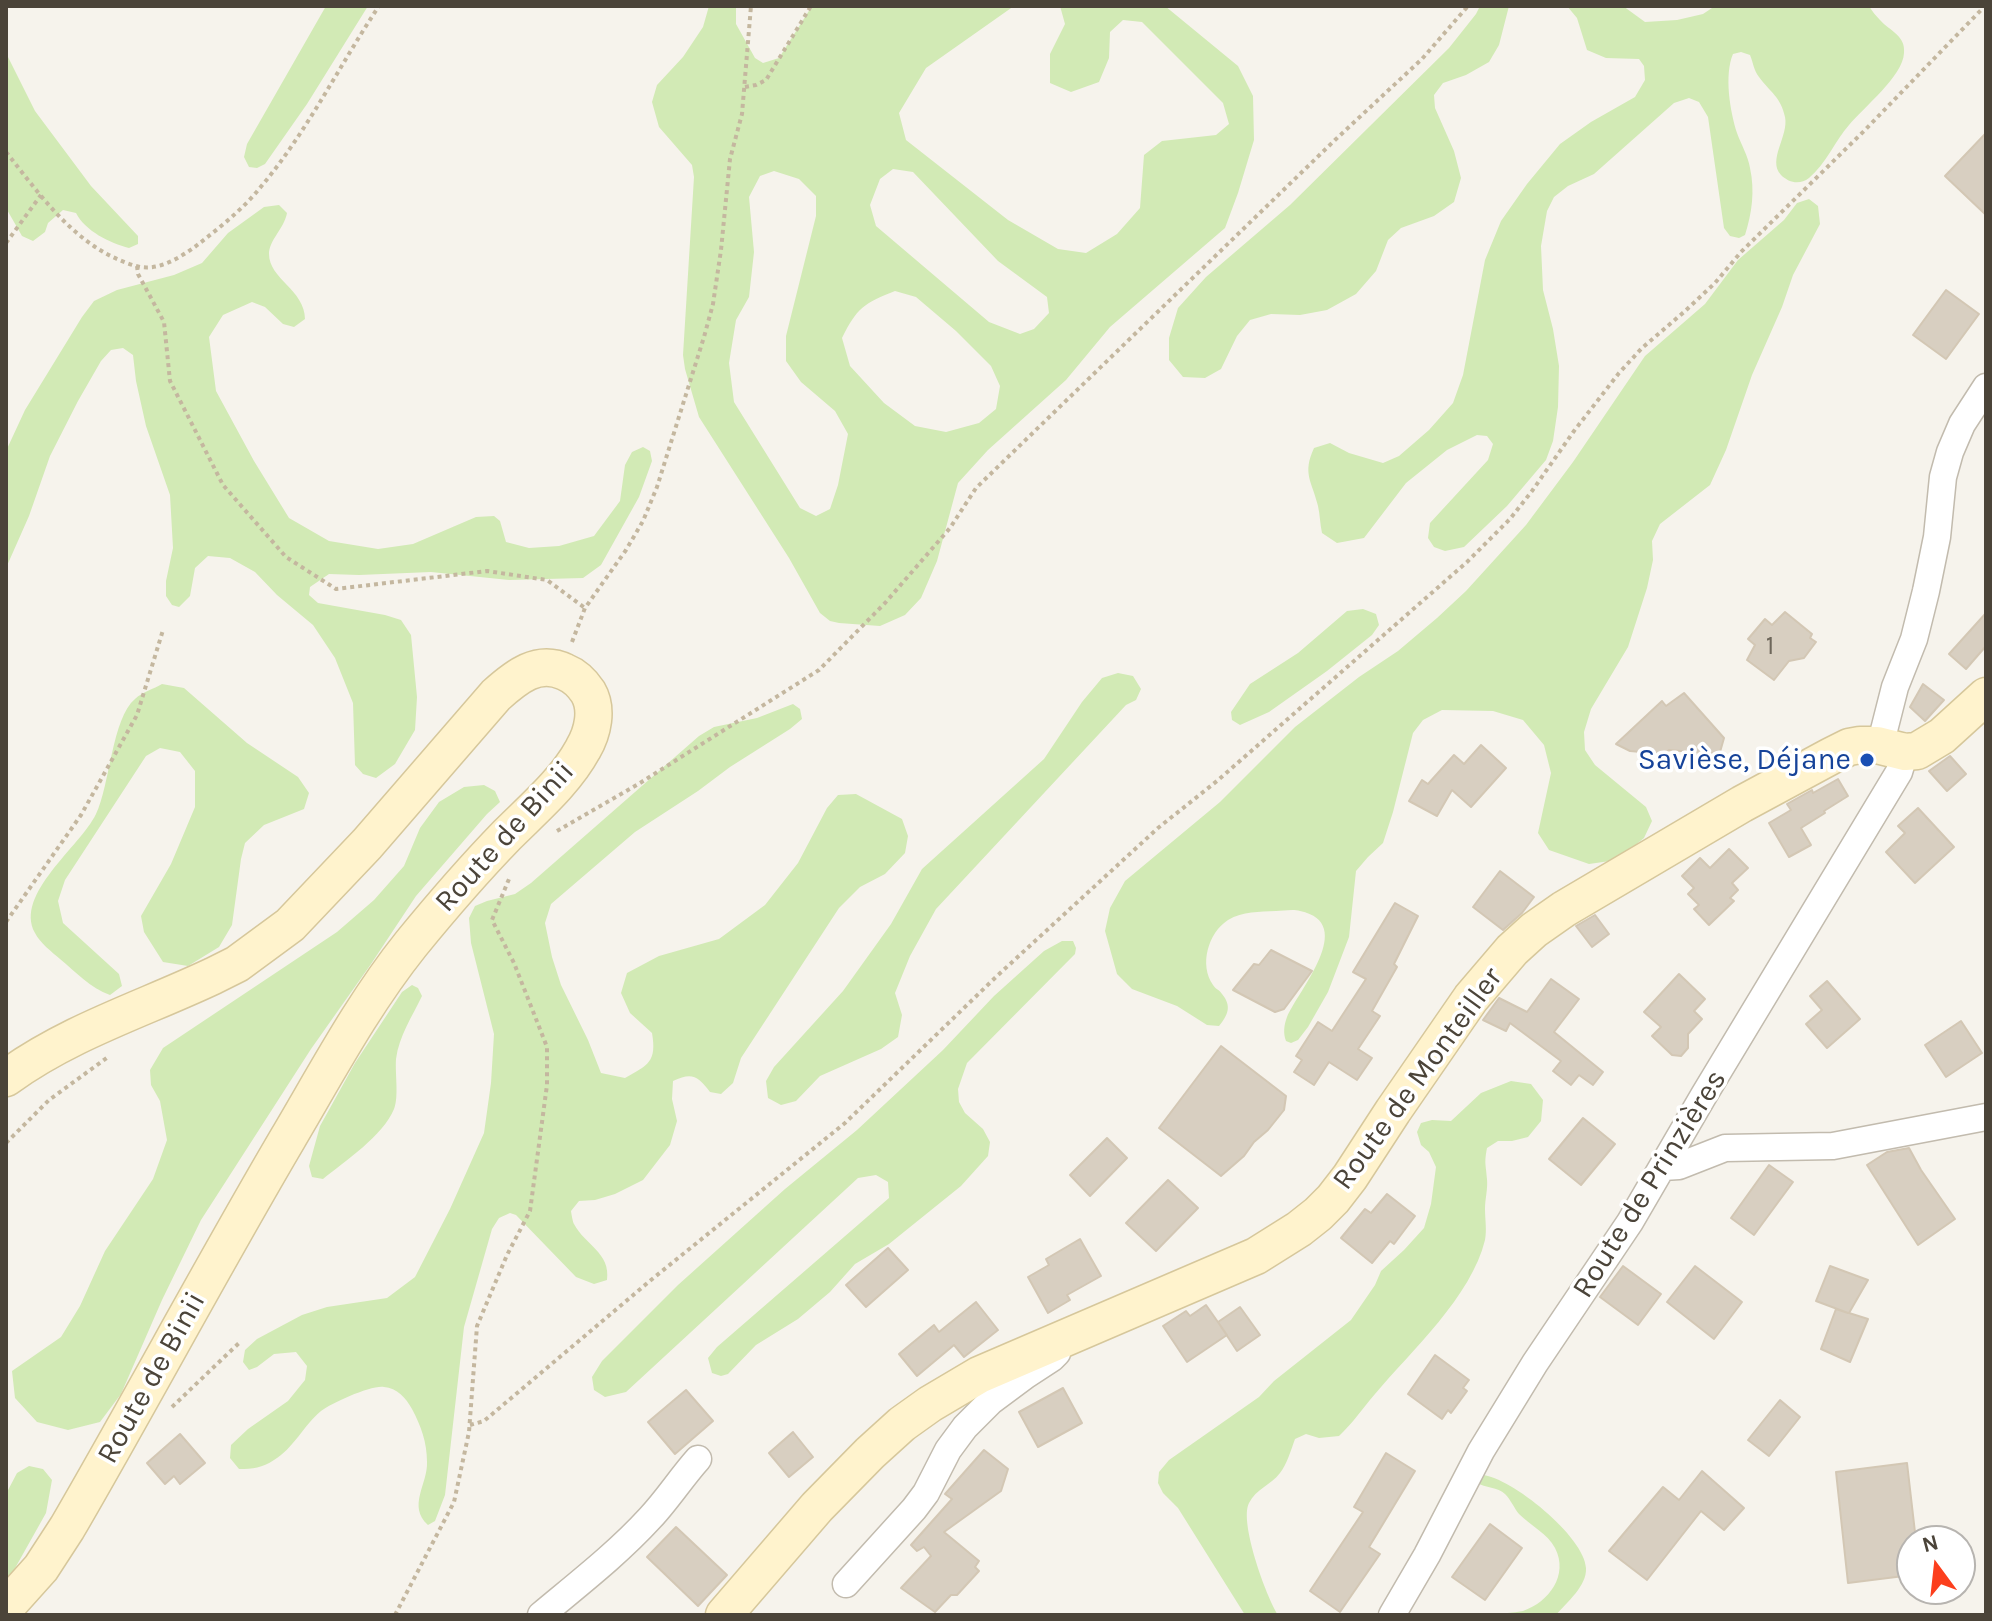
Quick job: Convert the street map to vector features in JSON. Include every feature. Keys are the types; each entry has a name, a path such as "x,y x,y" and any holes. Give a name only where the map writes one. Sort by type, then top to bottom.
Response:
{"street":[{"name":"Route de Prinzières","path":"1392,1615 1481,1451 1535,1363 1615,1247 1895,780 1902,765 1893,749 1895,687 1914,639 1926,591 1937,537 1946,463 1962,424 1986,387"},
{"path":"6,1078 66,1041 237,964 274,938 367,844 496,695 529,670 542,667 563,671"},
{"name":"Route de Binii","path":"6,1607 41,1568 67,1528 241,1218 361,1014 398,960 439,909 557,785 585,747 593,721 592,699 575,677 563,671"},
{"name":"Route de Monteiller","path":"724,1615 817,1507 902,1424 962,1384 1256,1256 1318,1214 1350,1177 1486,979 1546,921 1742,804 1849,747 1860,745 1917,751 1934,742 1986,696"},
{"path":"1663,1167 1679,1166 1725,1148 1833,1146 1986,1117"},
{"name":"Route de Monteiller","path":"846,1584 914,1509 965,1427 991,1401 1052,1358 1060,1348 1059,1342"},
{"path":"541,1615 598,1569 648,1521 698,1459"}],"path":[{"path":"6,152 71,229 89,243 102,252 137,266 159,266 186,253 208,237 257,192 295,139 379,6"},
{"path":"563,671 573,635 585,608 643,521 689,389 713,304 730,159 742,114 751,6"},
{"path":"745,87 766,80 811,6"},
{"path":"551,835 819,670 885,603 941,539 976,488 1422,59 1468,6"},
{"path":"470,1425 484,1421 651,1280 845,1123 1158,828 1217,781 1467,562 1510,519 1634,356 1715,283 1741,252 1985,6"},
{"path":"6,243 41,195"},
{"path":"137,266 138,274 164,322 170,381 223,485 286,557 336,589 487,571 547,580 585,608"},
{"path":"6,922 81,815 137,715 163,630"},
{"path":"395,1615 454,1502 470,1425 477,1326 507,1255 530,1211 547,1085 547,1047 514,963 492,920 510,876"},
{"path":"6,1143 49,1100 114,1053"},
{"path":"170,1409 240,1342"}],"green space":[{"path":"326,6 368,6 307,104 265,164 257,168 249,167 244,157 247,144"},
{"path":"709,6 736,6 736,24 755,58 763,63 779,58 812,6 1014,6 926,68 899,113 906,140 1008,220 1058,249 1086,253 1117,234 1140,208 1144,155 1162,141 1216,135 1229,124 1223,103 1142,22 1123,20 1110,32 1109,58 1099,82 1071,92 1050,83 1050,54 1065,24 1060,6 1165,6 1238,66 1253,96 1254,140 1225,228 1110,327 1066,380 988,450 958,483 937,561 921,598 905,615 880,626 839,623 830,621 820,613 789,558 699,417 683,355 694,177 692,165 659,127 652,102 657,85 683,57 703,27","holes":["893,169 913,172 998,261 1047,297 1049,313 1034,329 1020,334 989,322 876,226 870,205 880,179","774,171 799,179 816,196 816,216 786,336 786,361 801,382 835,411 848,434 830,509 816,516 800,508 734,402 729,363 736,320 749,297 754,252 749,197 760,176","895,291 916,297 991,366 1000,386 996,409 979,423 946,432 915,426 884,403 850,366 842,338 852,320 869,303"]},
{"path":"1480,6 1509,6 1499,45 1489,62 1443,83 1434,95 1435,108 1454,151 1461,178 1454,202 1434,216 1401,228 1388,240 1376,271 1356,294 1327,310 1300,315 1271,314 1250,320 1237,336 1221,369 1205,378 1183,377 1169,360 1169,338 1178,308 1206,277 1290,205 1449,48"},
{"path":"1567,6 1623,6 1645,22 1677,20 1703,14 1715,6 1869,6 1900,38 1904,53 1890,81 1849,125 1815,172 1798,182 1784,178 1777,169 1777,155 1785,124 1781,104 1757,75 1750,55 1741,52 1733,54 1728,82 1730,104 1749,164 1752,185 1747,227 1745,235 1739,238 1730,236 1724,228 1708,117 1699,102 1689,98 1674,103 1594,174 1568,186 1554,197 1547,211 1541,246 1543,290 1559,366 1558,407 1553,441 1546,460 1507,506 1464,547 1445,551 1434,547 1428,538 1430,523 1488,460 1493,444 1487,436 1477,435 1447,450 1406,483 1364,538 1337,543 1322,533 1308,471 1314,448 1330,443 1349,453 1383,463 1399,456 1429,430 1453,403 1463,375 1485,260 1501,221 1560,144 1635,97 1645,80 1644,66 1639,59 1606,58 1587,50 1577,18"},
{"path":"6,53 35,111 91,186 138,236 138,244 129,248 106,239 85,225 76,213 63,210 33,241 22,236 6,208"},
{"path":"1809,199 1818,206 1820,224 1793,275 1752,375 1726,450 1710,485 1660,524 1652,541 1653,560 1647,588 1628,647 1591,709 1584,732 1585,750 1595,765 1646,807 1652,821 1644,838 1617,860 1589,864 1549,850 1538,833 1551,773 1544,745 1523,720 1493,711 1442,710 1423,720 1413,733 1383,843 1356,871 1349,937 1328,992 1298,1040 1291,1043 1286,1041 1285,1023 1319,959 1324,943 1324,929 1317,918 1300,911 1239,915 1228,920 1215,933 1206,959 1209,977 1228,1006 1219,1026 1207,1025 1177,1006 1132,989 1117,974 1105,931 1110,908 1125,881 1220,802 1295,727 1398,651 1466,591 1526,525 1645,356 1705,304 1738,260 1784,220 1797,203"},
{"path":"279,205 287,213 270,249 271,263 299,300 305,319 294,327 283,324 265,307 252,302 223,315 209,337 216,391 289,518 329,541 378,549 413,544 476,517 494,516 500,521 506,542 529,548 559,546 594,536 620,501 625,465 632,452 643,447 650,451 652,461 639,497 601,565 583,578 509,580 431,572 329,574 310,587 309,595 318,603 401,620 411,635 417,697 415,730 395,764 376,778 363,774 355,765 353,703 335,658 313,625 255,572 230,558 208,556 195,568 190,596 179,607 172,605 166,596 173,548 170,495 146,426 133,355 123,348 111,350 101,361 78,401 50,456 6,568 6,451 25,410 94,301 117,290 174,275 202,263 228,233 264,207"},
{"path":"1363,609 1376,614 1379,625 1372,635 1269,712 1240,725 1232,720 1231,712 1250,684 1298,653 1347,611"},
{"path":"1118,673 1133,676 1141,689 1136,700 1126,705 936,909 910,956 895,993 902,1015 898,1037 881,1049 820,1076 796,1101 781,1105 768,1098 766,1081 774,1067 843,991 891,924 922,869 1044,759 1102,678"},
{"path":"162,684 184,688 247,743 298,777 309,793 304,809 264,825 245,843 232,925 219,947 188,966 163,962 144,932 141,916 171,864 195,807 195,771 180,752 160,748 146,756 65,880 58,901 63,923 119,974 122,986 110,995 84,979 40,940 31,918 33,903 52,871 96,814 116,736 127,708 138,697"},
{"path":"793,704 800,709 802,719 790,729 635,832 551,904 545,923 552,957 561,985 601,1073 625,1078 645,1066 652,1057 652,1033 630,1013 621,993 627,973 659,956 719,939 765,905 798,863 827,808 838,795 856,794 902,819 908,836 905,853 885,874 860,887 839,908 741,1058 733,1083 721,1094 710,1092 694,1077 673,1081 672,1099 677,1121 670,1145 643,1180 615,1194 579,1201 571,1211 579,1231 605,1263 607,1280 594,1284 576,1277 516,1215 510,1213 499,1218 492,1229 464,1327 445,1495 435,1521 428,1525 419,1510 427,1462 421,1428 407,1401 389,1388 378,1387 352,1395 321,1411 287,1450 274,1460 257,1468 239,1469 230,1458 231,1445 288,1401 305,1380 307,1366 296,1352 274,1354 249,1370 243,1362 245,1350 257,1339 302,1315 327,1307 387,1298 415,1277 484,1133 494,1034 471,943 469,918 475,906 515,894 531,883 699,736 714,727 757,718"},
{"path":"484,785 495,791 500,802 416,896 311,1049 201,1220 121,1394 100,1422 68,1430 37,1422 15,1398 12,1371 61,1337 80,1306 105,1251 153,1179 167,1140 160,1101 151,1085 150,1070 163,1048 337,932 374,900 404,866 420,828 439,802 464,787"},
{"path":"1062,941 1073,941 1075,954 967,1063 958,1089 959,1102 965,1113 983,1129 990,1142 988,1156 961,1186 889,1244 855,1264 830,1292 798,1319 756,1345 728,1374 721,1376 712,1373 708,1358 717,1347 889,1198 888,1182 876,1175 858,1178 626,1392 605,1397 594,1390 592,1377 602,1361 678,1285 785,1189 857,1130 1044,951"},
{"path":"412,985 418,988 422,996 400,1042 396,1098 389,1119 373,1138 323,1179 312,1177 309,1166 320,1126 355,1063 402,992"},
{"path":"1511,1081 1531,1084 1543,1100 1541,1121 1528,1137 1498,1141 1487,1148 1486,1236 1478,1261 1439,1322 1344,1431 1339,1436 1319,1438 1306,1434 1295,1439 1280,1473 1252,1498 1247,1512 1251,1542 1261,1576 1278,1615 1245,1615 1178,1508 1163,1493 1158,1483 1159,1472 1169,1460 1259,1397 1274,1381 1351,1320 1381,1271 1424,1228 1436,1167 1429,1152 1421,1145 1417,1132 1421,1123 1451,1121 1481,1093"},
{"path":"29,1466 43,1469 52,1480 46,1513 6,1579 6,1494 17,1473"},
{"path":"1482,1475 1495,1478 1527,1497 1560,1525 1582,1555 1586,1568 1583,1581 1556,1615 1492,1615 1523,1611 1541,1601 1554,1586 1560,1568 1552,1543 1519,1514 1505,1494 1477,1483"}],"building":[{"path":"1986,133 1986,215 1945,176"},
{"path":"1946,290 1979,314 1946,359 1913,335"},
{"path":"1785,612 1812,634 1810,638 1816,642 1804,658 1789,661 1774,680 1747,660 1755,645 1748,639 1765,619 1772,625"},
{"path":"1986,613 1986,646 1966,669 1949,654"},
{"path":"1923,684 1944,700 1925,721 1910,707"},
{"path":"1684,693 1724,738 1720,752 1702,762 1693,752 1669,750 1653,765 1641,752 1630,751 1616,744 1662,701 1666,706"},
{"path":"1481,745 1506,768 1471,807 1452,790 1437,816 1409,801 1422,780 1428,784 1454,755 1464,764"},
{"path":"1950,756 1966,774 1947,791 1929,771"},
{"path":"1838,779 1848,796 1801,828 1811,845 1789,857 1769,823 1791,810 1787,804"},
{"path":"1918,808 1954,847 1915,883 1886,852 1905,833 1898,826"},
{"path":"1729,849 1748,868 1732,883 1738,890 1730,898 1734,901 1709,925 1694,909 1699,905 1688,894 1694,888 1682,876 1700,858 1710,868"},
{"path":"1500,871 1534,897 1503,930 1473,907"},
{"path":"1395,903 1418,916 1394,964 1397,967 1372,1011 1380,1016 1358,1049 1372,1058 1357,1080 1329,1062 1314,1085 1294,1072 1302,1060 1296,1056 1318,1022 1332,1031 1366,979 1353,972"},
{"path":"1595,915 1609,934 1592,947 1576,926"},
{"path":"1271,950 1312,971 1284,1009 1275,1012 1233,990 1254,964 1259,965"},
{"path":"1679,974 1705,999 1694,1011 1702,1019 1688,1034 1688,1048 1681,1056 1672,1055 1652,1036 1661,1027 1644,1012"},
{"path":"1551,979 1579,999 1554,1032 1603,1072 1593,1085 1579,1075 1571,1085 1553,1071 1561,1061 1510,1023 1506,1031 1483,1020 1499,998 1527,1012"},
{"path":"1827,981 1860,1019 1827,1048 1806,1024 1822,1010 1810,996"},
{"path":"1961,1021 1982,1053 1946,1077 1925,1045"},
{"path":"1221,1046 1286,1096 1284,1110 1268,1130 1221,1176 1159,1128"},
{"path":"1583,1118 1615,1144 1581,1185 1549,1159"},
{"path":"1107,1138 1127,1158 1090,1196 1070,1175"},
{"path":"1909,1148 1955,1219 1918,1245 1867,1165 1887,1152"},
{"path":"1769,1165 1793,1182 1754,1235 1731,1218"},
{"path":"1168,1180 1198,1208 1156,1251 1126,1223"},
{"path":"1387,1194 1415,1216 1394,1244 1390,1241 1372,1263 1341,1238 1365,1209 1371,1213"},
{"path":"1080,1239 1101,1276 1067,1295 1070,1300 1048,1313 1028,1277 1049,1265 1046,1259"},
{"path":"888,1248 908,1270 866,1307 846,1285"},
{"path":"1623,1266 1661,1294 1638,1325 1600,1297"},
{"path":"1695,1266 1742,1302 1714,1339 1667,1302"},
{"path":"1830,1266 1868,1280 1849,1313 1868,1319 1850,1362 1821,1349 1836,1309 1848,1313 1816,1301"},
{"path":"976,1302 998,1330 964,1357 954,1345 917,1376 899,1354 934,1325 939,1332"},
{"path":"1206,1305 1227,1335 1187,1362 1163,1326 1186,1311 1190,1316"},
{"path":"1240,1307 1260,1335 1237,1351 1218,1322"},
{"path":"1435,1355 1469,1380 1463,1388 1467,1391 1451,1413 1448,1410 1442,1419 1408,1394"},
{"path":"1063,1388 1082,1423 1038,1447 1019,1412"},
{"path":"686,1390 713,1421 675,1454 648,1422"},
{"path":"1780,1400 1800,1417 1769,1456 1748,1440"},
{"path":"793,1432 813,1457 789,1477 769,1453"},
{"path":"180,1434 205,1463 180,1484 174,1476 165,1484 147,1463"},
{"path":"984,1450 1008,1469 1001,1491 944,1532 979,1561 975,1567 979,1571 957,1595 951,1595 935,1612 901,1588 931,1556 924,1547 917,1551 911,1545 952,1499 945,1494"},
{"path":"1386,1453 1415,1471 1369,1547 1380,1554 1340,1612 1310,1591 1363,1512 1354,1507"},
{"path":"1907,1463 1914,1525 1896,1525 1896,1577 1848,1583 1836,1472"},
{"path":"1702,1471 1744,1508 1724,1530 1701,1511 1647,1580 1609,1551 1663,1487 1679,1500"},
{"path":"1490,1524 1522,1548 1485,1600 1452,1577"},
{"path":"676,1527 727,1575 698,1606 647,1557"}],"place":[{"name":"Savièse, Déjane","path":"1867,760"}]}
